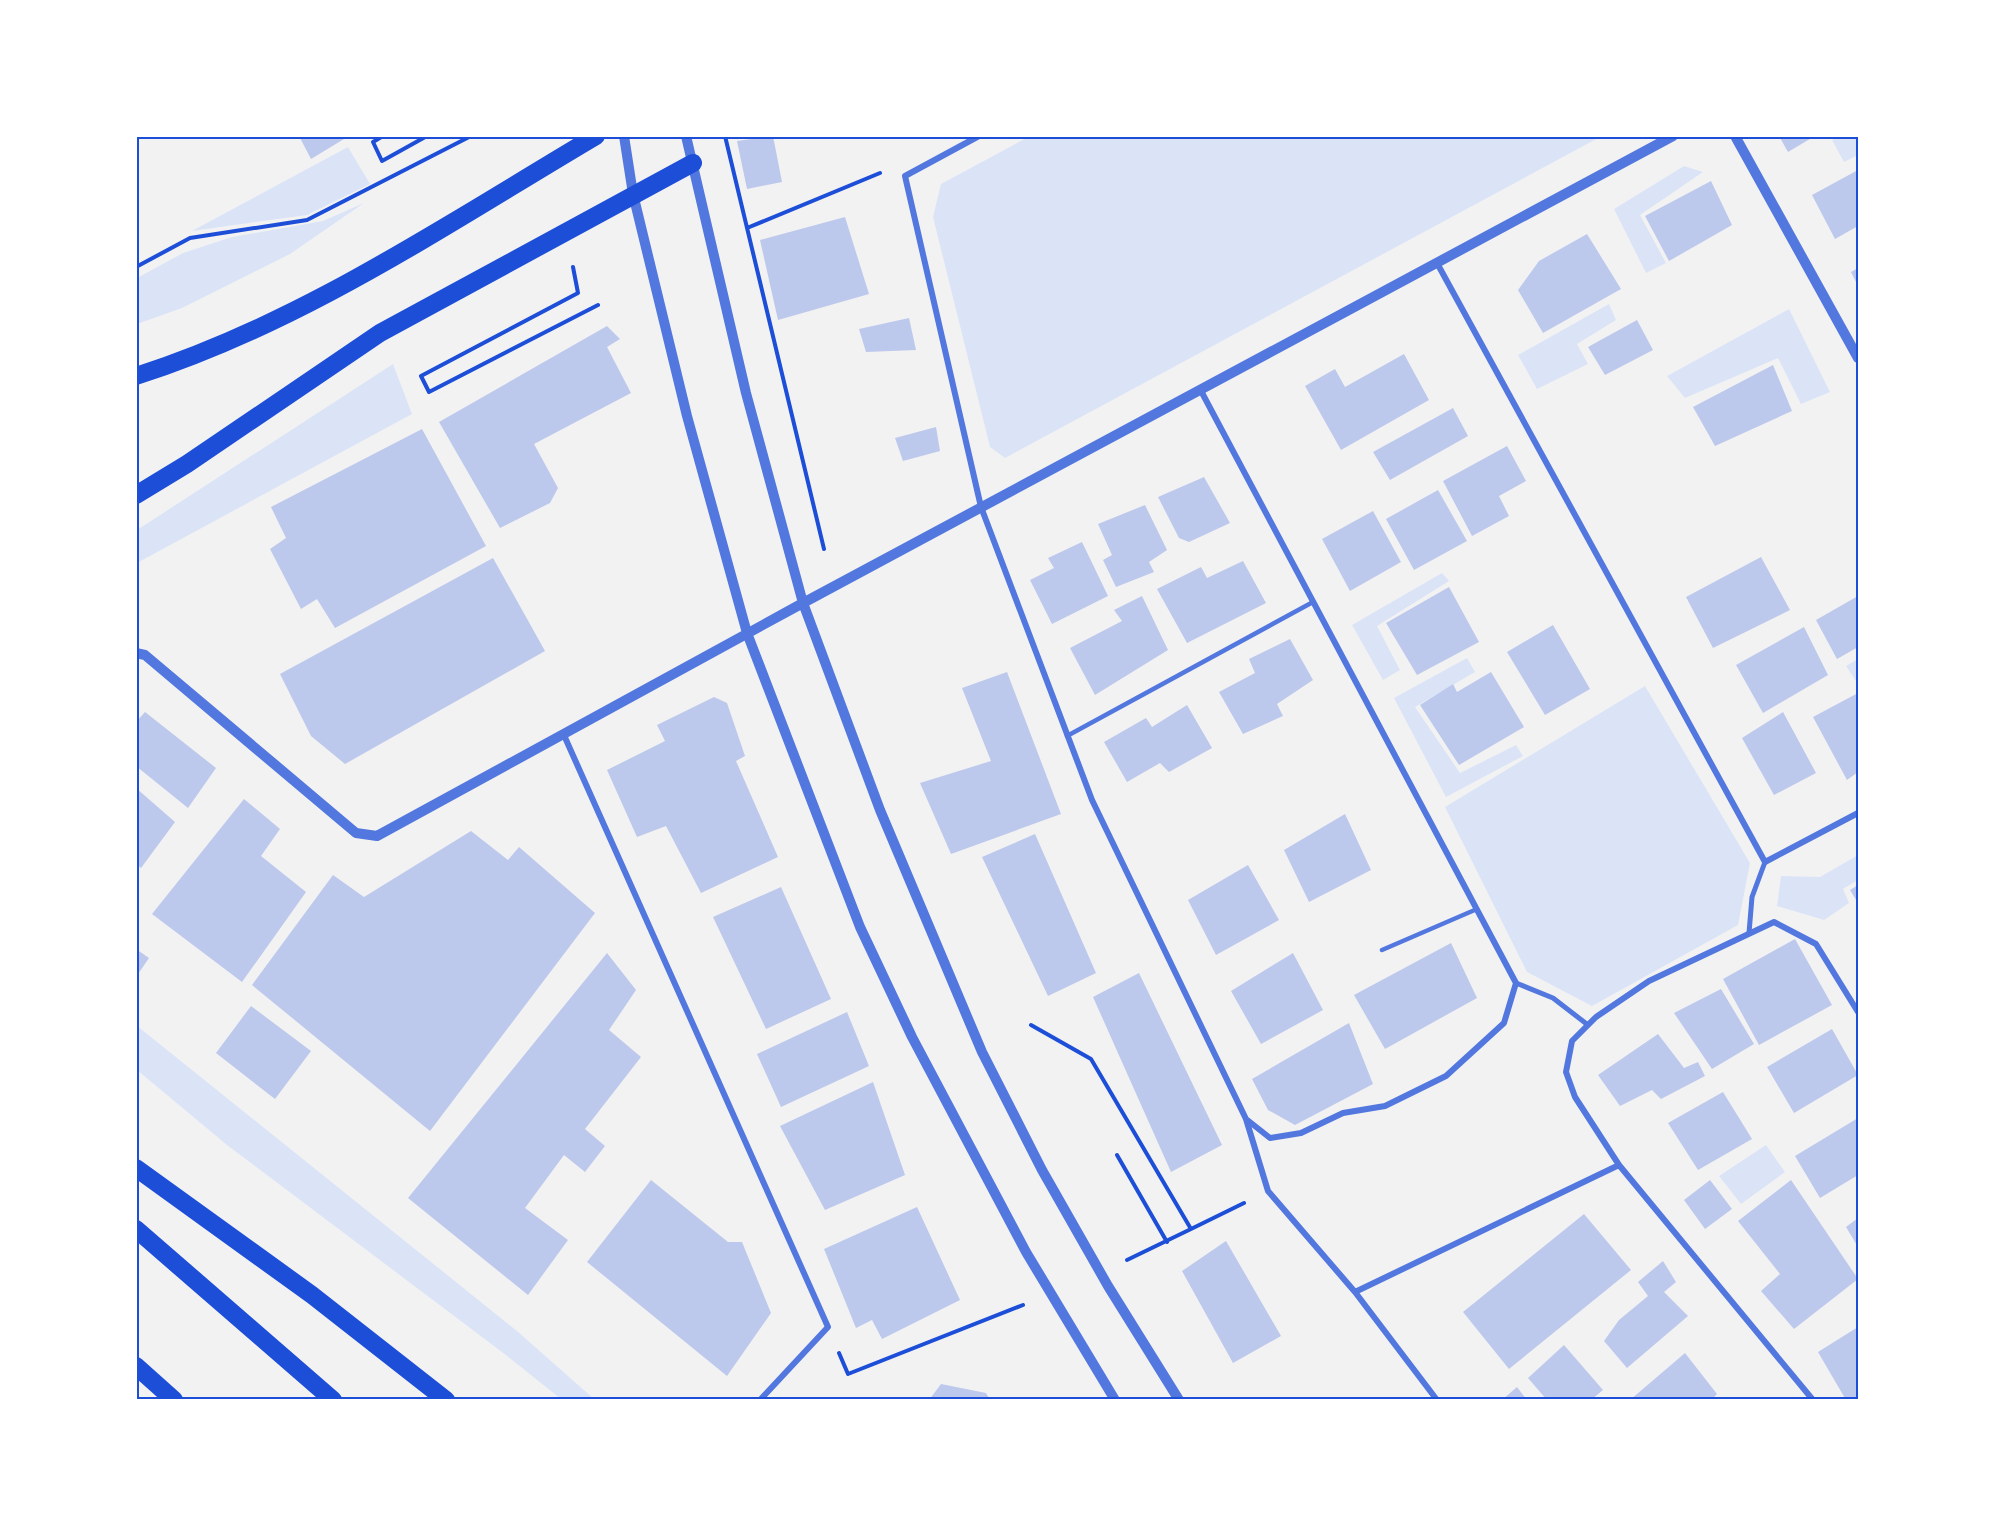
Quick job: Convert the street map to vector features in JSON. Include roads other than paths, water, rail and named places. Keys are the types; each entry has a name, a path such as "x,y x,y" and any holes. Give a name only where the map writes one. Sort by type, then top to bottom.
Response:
{"highway":[{"path":"136,376 162,368 307,306 596,136"},
{"path":"136,495 187,464 380,333 693,163"},
{"path":"136,1168 312,1295 446,1400"},
{"path":"136,1229 333,1400"},
{"path":"136,1366 174,1400"},
{"path":"136,1376 159,1400"}],"street":[{"path":"624,136 633,194 687,416 747,633 860,927 912,1037 1026,1252 1115,1400"},
{"path":"686,136 746,393 803,603 880,810 982,1052 1042,1170 1108,1286 1179,1400"},
{"path":"979,136 905,176 981,507 1092,800 1246,1119 1268,1191 1355,1292 1437,1400"},
{"path":"136,653 145,655 356,833 377,836 747,633 1673,136"},
{"path":"1736,136 1858,358"},
{"path":"1437,263 1765,862"},
{"path":"1200,389 1516,983 1553,998 1588,1025"},
{"path":"564,734 828,1327 760,1400"},
{"path":"1749,933 1752,897 1765,862 1858,813"},
{"path":"1813,1400 1619,1165 1575,1097 1566,1072 1572,1041 1588,1025 1649,981 1774,922 1816,944 1858,1012"},
{"path":"1246,1119 1270,1138 1301,1133 1343,1113 1385,1106 1446,1076 1504,1023 1516,983"},
{"path":"1355,1292 1619,1165"}],"lane":[{"path":"1067,736 1313,602"},
{"path":"1382,950 1477,909"}]}
